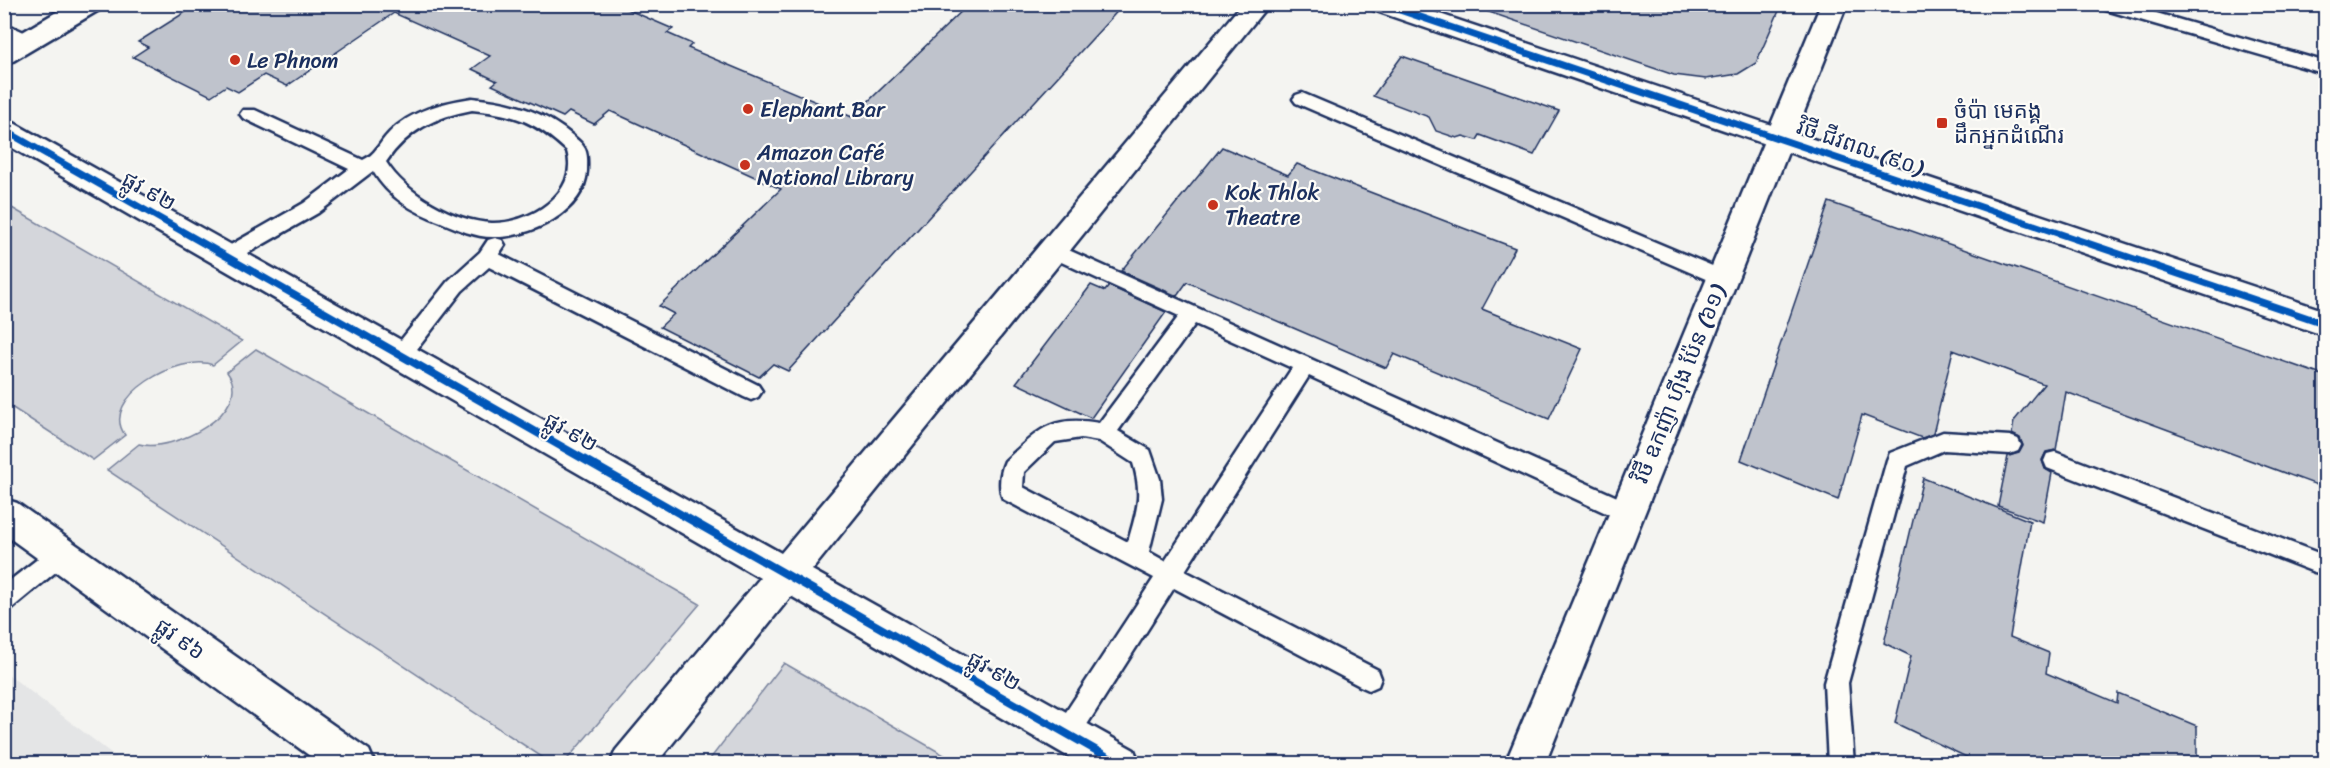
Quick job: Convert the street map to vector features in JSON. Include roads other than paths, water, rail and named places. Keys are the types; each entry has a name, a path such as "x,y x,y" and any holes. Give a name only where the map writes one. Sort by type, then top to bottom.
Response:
{"main road":[{"path":"4,56 90,4"},
{"path":"630,764 1256,4"},
{"name":"វិថី ជីវពល (៩០)","path":"1382,4 2325,324"},
{"name":"វិថី ឧកញ៉ា ហ៊ីង ប៉ែន (៦១)","path":"1525,764 1834,4"},
{"name":"ផ្លូវ ៩២","path":"4,130 1120,764"},
{"name":"ផ្លូវ ៩៦","path":"4,514 355,764"}],"lane":[{"path":"2105,4 2325,68"},
{"path":"4,28 29,41"},
{"path":"1302,99 1722,278"},
{"path":"227,256 311,208 370,165 388,144 420,117 441,109 472,104 503,107 537,117 560,132 577,151 579,177 569,196 551,211 530,223 499,230 477,228 427,211 408,200 370,165 249,114"},
{"path":"400,356 455,286 486,257 506,229"},
{"path":"1053,250 1627,512"},
{"path":"486,257 751,391"},
{"path":"1104,433 1192,314"},
{"path":"1067,733 1305,365"},
{"path":"1136,556 1151,499 1149,480 1142,457 1104,433 1081,429 1049,434 1013,468 1011,492 1369,678"},
{"path":"1840,764 1836,683 1898,460 1943,441 2010,445"},
{"path":"2055,461 2322,565"},
{"path":"4,600 61,554"}],"place":[{"name":"Le Phnom","path":"235,60"},
{"name":"Elephant Bar","path":"748,109"},
{"name":"ចំប៉ា មេគង្គ ដឹកអ្នកដំណើរ","path":"1942,123"},
{"name":"Amazon Café National Library","path":"745,165"},
{"name":"Kok Thlok Theatre","path":"1213,205"}]}
